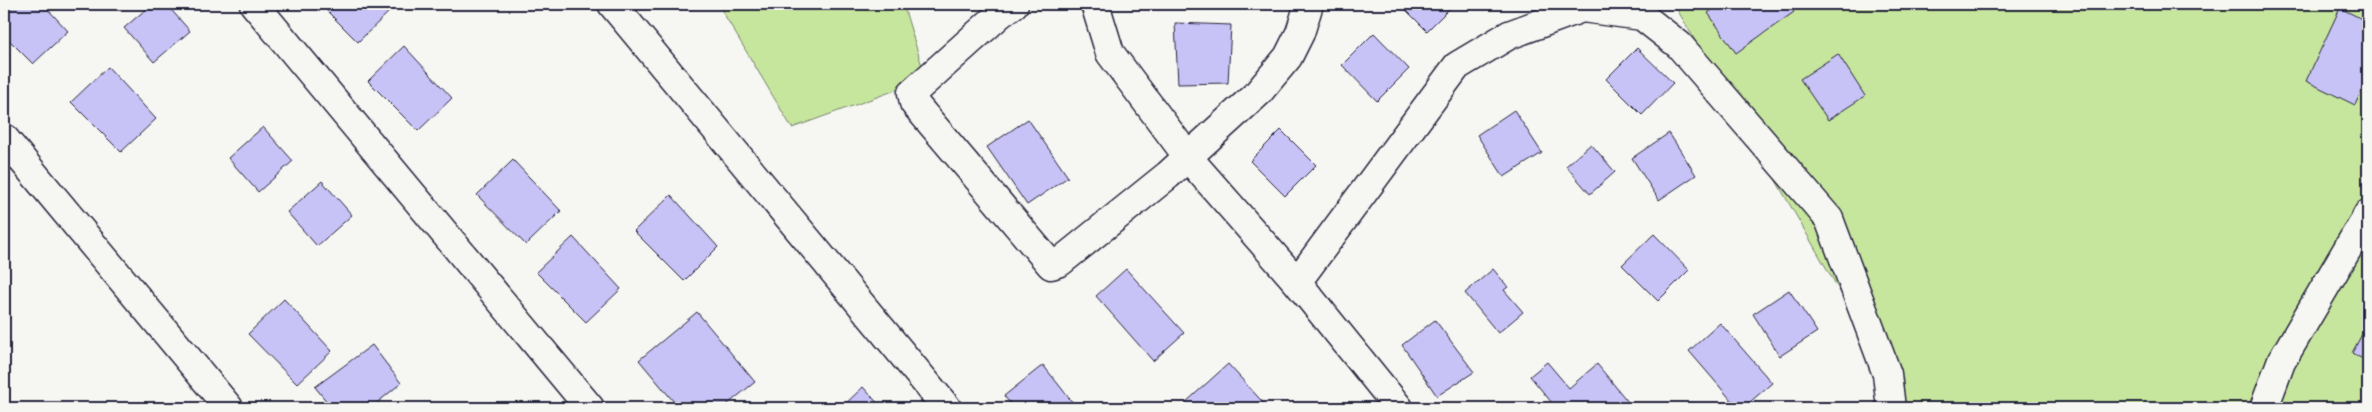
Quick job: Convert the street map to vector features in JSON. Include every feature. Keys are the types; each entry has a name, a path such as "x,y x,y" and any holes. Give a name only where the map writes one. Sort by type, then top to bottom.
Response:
{"street":[{"path":"254,4 590,408"},
{"path":"612,4 947,408"},
{"path":"1014,4 1000,14 912,93 914,103 1051,265 1060,262 1168,175 1258,93 1288,57 1300,33 1309,4"},
{"path":"1095,4 1110,53 1187,156 1297,282 1399,408"},
{"path":"1297,282 1457,66 1509,35 1582,8 1626,9 1642,16 1679,45 1829,219 1887,374 1891,408"},
{"path":"4,138 229,408"},
{"path":"2264,408 2281,362 2368,214"}],"green space":[{"path":"718,4 903,4 926,79 792,128"},
{"path":"1674,4 2368,4 2368,408 1902,408 1902,399"}],"building":[{"path":"4,4 43,4 68,31 33,64 4,35"},
{"path":"152,4 166,4 190,31 154,62 124,28"},
{"path":"320,4 389,4 393,8 358,42"},
{"path":"1400,4 1454,4 1427,31"},
{"path":"1720,4 1788,4 1794,12 1736,53 1708,13"},
{"path":"2340,8 2368,22 2368,77 2355,105 2306,81"},
{"path":"1175,23 1231,25 1228,83 1178,84"},
{"path":"1374,33 1409,69 1377,101 1342,65"},
{"path":"404,46 452,98 418,131 368,81"},
{"path":"1637,48 1673,83 1642,115 1606,79"},
{"path":"1838,54 1865,96 1828,120 1800,79"},
{"path":"108,67 156,119 121,152 71,102"},
{"path":"1514,110 1542,153 1504,177 1477,135"},
{"path":"1028,119 1068,177 1027,205 987,147"},
{"path":"263,127 293,161 258,192 228,158"},
{"path":"1281,130 1316,165 1285,196 1250,161"},
{"path":"1669,133 1696,175 1659,200 1632,158"},
{"path":"1591,144 1615,172 1590,194 1566,166"},
{"path":"513,160 561,211 526,245 477,195"},
{"path":"322,181 352,215 317,246 287,212"},
{"path":"671,195 718,247 684,281 634,231"},
{"path":"1654,234 1689,270 1658,301 1622,265"},
{"path":"573,237 621,289 586,322 536,272"},
{"path":"1126,269 1184,333 1153,361 1096,296"},
{"path":"1493,269 1508,287 1504,290 1523,312 1498,333 1465,293"},
{"path":"1789,290 1817,332 1780,356 1753,314"},
{"path":"284,299 332,351 297,384 248,334"},
{"path":"697,312 755,382 723,408 679,408 639,360"},
{"path":"1435,320 1474,372 1437,396 1402,345"},
{"path":"1720,323 1772,383 1743,408 1738,408 1689,351"},
{"path":"2368,323 2368,362 2352,353"},
{"path":"372,345 401,383 371,408 332,408 315,387"},
{"path":"1547,362 1569,388 1597,364 1633,408 1556,408 1530,376"},
{"path":"1228,364 1268,408 1190,408 1185,403"},
{"path":"1043,365 1077,408 1014,408 1004,396"},
{"path":"863,387 882,408 841,408"}]}
